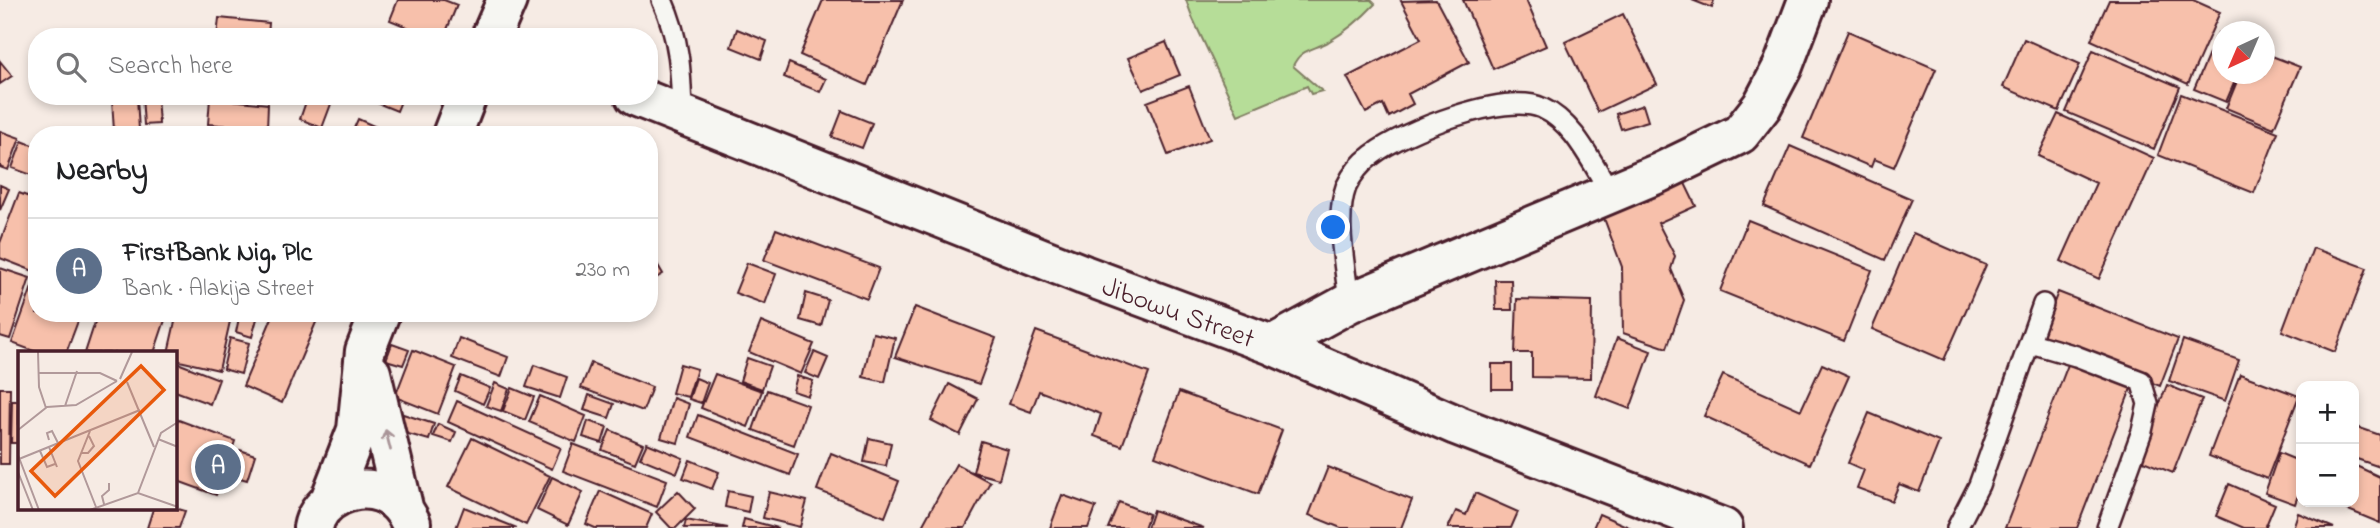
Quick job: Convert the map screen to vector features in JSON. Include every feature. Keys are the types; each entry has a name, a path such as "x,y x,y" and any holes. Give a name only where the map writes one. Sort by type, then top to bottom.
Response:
{"street":[{"path":"495,28 507,0"},
{"path":"1272,345 1349,303 1611,193 1740,134 1762,106 1778,76 1808,0"},
{"path":"455,126 464,105"},
{"name":"Jibowu Street","path":"657,105 1084,275 1272,345 1455,425 1723,528"},
{"path":"322,514 357,430 365,351 376,322"},
{"path":"365,351 409,517"},
{"path":"322,514 355,490 381,492 409,517"}],"lane":[{"path":"662,0 671,19 681,64 682,115"},
{"path":"1349,303 1340,209 1347,185 1358,167 1374,153 1399,139 1482,108 1511,103 1541,107 1567,124 1611,193"},
{"path":"1956,528 1979,485 2043,304"},
{"path":"2031,343 2076,356 2141,381 2148,404 2142,431 2107,528"}],"green space":[{"path":"1186,0 1371,0 1375,4 1341,34 1303,53 1296,60 1293,66 1322,91 1311,94 1307,86 1238,115"}],"building":[{"path":"398,0 444,0 457,5 448,28 409,28 390,20"},
{"path":"823,0 903,0 867,85 800,55"},
{"path":"1436,0 1469,62 1408,94 1413,104 1389,117 1383,104 1366,113 1347,77 1421,39 1401,1"},
{"path":"1463,0 1526,0 1546,46 1493,69"},
{"path":"1692,0 1714,0 1712,8"},
{"path":"2109,0 2193,0 2220,12 2216,21 2212,21 2212,30 2188,84 2091,40"},
{"path":"1623,14 1657,84 1598,112 1565,42"},
{"path":"219,18 269,23 269,28 218,28"},
{"path":"737,29 767,41 761,59 731,47"},
{"path":"1848,31 1936,69 1894,167 1874,159 1871,167 1803,138"},
{"path":"2024,39 2080,64 2059,111 2003,87"},
{"path":"1166,42 1180,75 1143,90 1128,58"},
{"path":"2212,47 2212,84 2234,84 2226,102 2194,89"},
{"path":"2093,50 2180,87 2154,149 2066,112"},
{"path":"2275,57 2300,67 2274,128 2226,108 2236,84 2275,84"},
{"path":"0,61 12,76 0,84"},
{"path":"789,63 826,79 820,92 784,77"},
{"path":"1189,86 1210,139 1168,155 1147,102"},
{"path":"2181,94 2278,132 2254,193 2158,155"},
{"path":"112,105 137,105 139,126 114,126"},
{"path":"143,105 158,105 159,124 144,125"},
{"path":"209,105 268,105 267,126 208,124"},
{"path":"305,105 331,105 323,126 300,119"},
{"path":"382,105 399,105 397,111"},
{"path":"1643,105 1648,121 1621,129 1616,114"},
{"path":"842,111 872,123 862,148 832,137"},
{"path":"2058,114 2154,158 2099,279 2061,261 2096,183 2038,156"},
{"path":"358,119 374,126 355,126"},
{"path":"0,131 20,138 8,170 0,167"},
{"path":"22,141 28,143 28,174 12,168"},
{"path":"1790,146 1912,199 1885,260 1764,206"},
{"path":"1681,175 1696,206 1658,223 1675,256 1671,269 1684,300 1667,348 1623,333 1622,267 1601,210"},
{"path":"0,185 9,189 0,210"},
{"path":"19,193 28,196 28,269 0,258 0,243"},
{"path":"1748,220 1872,270 1844,341 1720,291"},
{"path":"776,229 879,268 867,299 764,260"},
{"path":"1913,233 1986,265 1944,360 1872,329"},
{"path":"2313,248 2367,268 2335,352 2282,331"},
{"path":"747,263 776,274 765,304 735,293"},
{"path":"0,268 28,277 28,284 10,339 0,336"},
{"path":"1495,280 1511,280 1512,310 1496,310"},
{"path":"2058,292 2178,339 2160,386 2040,339"},
{"path":"806,293 828,300 821,326 800,320"},
{"path":"28,298 28,322 78,322 67,351 34,351 12,343"},
{"path":"1517,299 1592,301 1591,378 1532,377 1532,353 1515,353"},
{"path":"915,307 996,338 979,384 895,357"},
{"path":"95,322 164,322 155,351 86,351"},
{"path":"175,322 230,322 219,370 177,360 177,351 168,351"},
{"path":"238,322 256,322 252,337 236,332"},
{"path":"270,322 316,322 282,403 243,386"},
{"path":"761,322 814,344 801,374 749,352"},
{"path":"1036,331 1149,373 1122,446 1094,436 1101,414 1039,391 1031,412 1009,404"},
{"path":"873,333 895,338 885,382 863,377"},
{"path":"230,338 249,343 241,374 223,369"},
{"path":"459,338 508,357 501,377 452,358"},
{"path":"1617,338 1651,351 1630,409 1596,396"},
{"path":"2183,340 2239,360 2225,401 2169,381"},
{"path":"392,344 409,350 403,365 386,360"},
{"path":"413,350 456,367 438,414 395,397"},
{"path":"814,352 828,358 819,379 805,373"},
{"path":"747,358 770,366 762,389 740,381"},
{"path":"2069,362 2132,386 2077,528 2005,528"},
{"path":"177,363 219,379 210,404 177,392"},
{"path":"591,363 652,387 643,411 581,388"},
{"path":"680,364 697,369 688,397 672,393"},
{"path":"1492,364 1512,364 1512,389 1492,389"},
{"path":"1822,364 1849,376 1810,464 1704,416 1723,375 1801,410"},
{"path":"534,365 567,377 560,398 526,387"},
{"path":"715,374 762,391 748,427 701,408"},
{"path":"2240,374 2296,395 2296,404 2267,479 2209,456"},
{"path":"461,376 490,388 483,404 455,391"},
{"path":"797,376 813,381 808,396 793,391"},
{"path":"696,378 708,383 701,403 689,399"},
{"path":"495,383 509,389 501,411 486,406"},
{"path":"949,384 978,399 960,435 931,420"},
{"path":"2167,385 2202,399 2173,473 2138,459"},
{"path":"0,388 10,388 9,464 0,464"},
{"path":"512,388 534,397 525,420 503,411"},
{"path":"767,390 808,405 794,445 753,430"},
{"path":"1179,392 1282,430 1258,494 1155,456"},
{"path":"589,395 614,404 609,418 584,410"},
{"path":"540,396 586,416 576,442 529,422"},
{"path":"673,398 689,404 678,443 661,438"},
{"path":"12,401 18,401 18,443 11,443"},
{"path":"457,401 561,448 552,469 448,422"},
{"path":"1869,413 1939,442 1919,492 1899,484 1892,501 1857,488 1864,470 1848,463"},
{"path":"403,414 434,424 429,440 398,431"},
{"path":"698,415 798,454 790,475 690,437"},
{"path":"177,419 235,441 216,495 177,481"},
{"path":"588,421 607,427 602,443 583,437"},
{"path":"438,424 456,432 452,442 433,436"},
{"path":"2359,428 2380,435 2380,467 2359,460"},
{"path":"610,430 643,444 635,463 602,450"},
{"path":"472,438 550,476 526,525 448,487"},
{"path":"869,438 891,443 886,466 864,462"},
{"path":"981,441 1007,449 999,479 973,472"},
{"path":"647,443 683,458 677,473 640,458"},
{"path":"573,444 667,480 657,507 563,471"},
{"path":"240,450 255,455 247,480 233,476"},
{"path":"831,453 899,481 885,517 817,490"},
{"path":"2279,453 2296,460 2295,504 2265,493"},
{"path":"690,460 719,472 712,489 683,478"},
{"path":"956,464 990,482 965,528 921,528"},
{"path":"1328,467 1412,500 1401,528 1341,528 1309,515"},
{"path":"2359,467 2380,477 2380,523 2341,507 2359,507"},
{"path":"552,477 583,492 568,525 537,510"},
{"path":"2229,484 2275,504 2265,528 2244,528 2216,516"},
{"path":"600,491 652,514 646,528 595,528 586,524"},
{"path":"678,491 695,509 676,528 671,528 656,512"},
{"path":"728,491 751,496 748,512 725,507"},
{"path":"769,492 807,501 800,527 763,518"},
{"path":"1475,493 1518,512 1511,528 1448,528 1456,511 1466,515"},
{"path":"1062,495 1096,507 1088,528 1050,528"},
{"path":"1119,502 1149,514 1144,528 1108,528"},
{"path":"464,507 517,528 456,528"},
{"path":"177,509 185,511 179,528 147,528 153,510"},
{"path":"1153,510 1204,528 1147,528"},
{"path":"2298,513 2334,528 2293,528"},
{"path":"1599,514 1631,528 1593,528"},
{"path":"744,519 778,528 742,528"},
{"path":"686,520 728,528 684,528"}],"place":[{"name":"FirstBank Nig. Plc","path":"218,467"}]}
